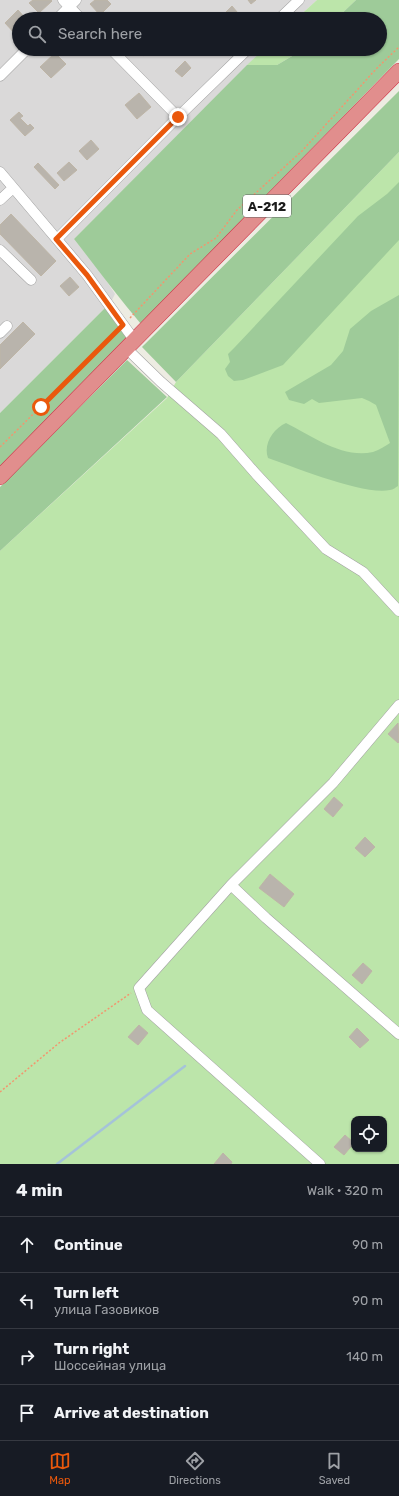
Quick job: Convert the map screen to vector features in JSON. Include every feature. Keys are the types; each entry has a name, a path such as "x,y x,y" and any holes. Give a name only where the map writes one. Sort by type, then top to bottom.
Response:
{"highway":[{"name":"А-212","path":"0,477 399,71"}],"street":[{"path":"286,12 299,0"},
{"path":"62,12 69,2 77,12"},
{"path":"0,76 20,56"},
{"path":"118,56 178,117"},
{"path":"56,239 241,56"},
{"path":"0,172 87,275 123,325 131,345 161,382 221,434 326,549 363,572 399,611"},
{"path":"0,200 13,188"},
{"path":"0,250 31,280"},
{"path":"320,1164 147,1010 139,988 231,885 333,783 399,705"},
{"path":"231,885 266,918 399,1034"}],"path":[{"path":"0,447 149,299 190,254 216,238 237,210 302,151 377,68 399,47"},
{"path":"0,1092 59,1043 139,988"}],"shaded area":[{"path":"0,0 317,0 304,12 12,12 12,56 257,56 74,239 102,274 115,294 111,302 0,413"}],"green space":[{"path":"317,0 356,0 343,12 304,12"},
{"path":"356,0 399,0 399,59 141,324 74,239 247,65 277,65 292,56 387,56 387,12 343,12"},
{"path":"257,56 292,56 277,65 247,65"},
{"path":"399,91 399,152 176,382 142,347"},
{"path":"399,152 399,1164 0,1164 0,551 167,398 176,382"},
{"path":"399,182 399,240 283,365 243,380 234,381 228,376 225,369 230,362 228,354 358,216 387,194"},
{"path":"399,295 398,486 390,490 379,491 364,489 329,480 268,458 267,447 270,438 277,429 286,423 328,445 350,452 373,452 390,443 376,405 369,401 362,398 319,403 312,399 304,404 289,400 285,392 331,365 343,351 350,329 371,311"},
{"path":"111,302 132,336 0,468 0,413"},
{"path":"127,360 167,397 0,551 0,487"}],"building":[{"path":"33,0 52,1 40,12 38,12 29,3"},
{"path":"95,0 107,0 111,4 103,12 97,12 90,4"},
{"path":"248,0 256,0 251,4"},
{"path":"232,6 237,12 226,12"},
{"path":"12,16 12,31 5,23"},
{"path":"52,56 58,56 66,64 51,78 40,67"},
{"path":"185,61 191,68 182,77 175,71"},
{"path":"139,93 151,107 137,119 125,105"},
{"path":"19,112 23,116 20,118 28,126 30,124 34,128 25,136 10,120"},
{"path":"91,140 99,149 87,160 79,151"},
{"path":"69,162 77,170 64,181 57,173"},
{"path":"38,163 59,185 55,189 34,167"},
{"path":"11,214 56,261 41,276 0,234 0,225"},
{"path":"70,277 79,287 69,296 60,286"},
{"path":"23,322 35,334 0,369 0,345"},
{"path":"398,723 399,742 398,743 388,734"},
{"path":"334,797 343,805 333,817 324,809"},
{"path":"365,837 375,847 365,857 355,848"},
{"path":"270,874 294,894 284,907 259,888"},
{"path":"363,963 372,971 362,984 352,975"},
{"path":"139,1025 148,1033 138,1045 128,1037"},
{"path":"357,1028 369,1040 360,1048 349,1037"},
{"path":"345,1135 351,1140 351,1147 344,1155 334,1147"},
{"path":"223,1153 232,1162 231,1164 214,1164"}],"waterway":[{"path":"57,1164 185,1066"}],"route":[{"path":"41,407 123,325 87,275 56,239 178,117"}]}
